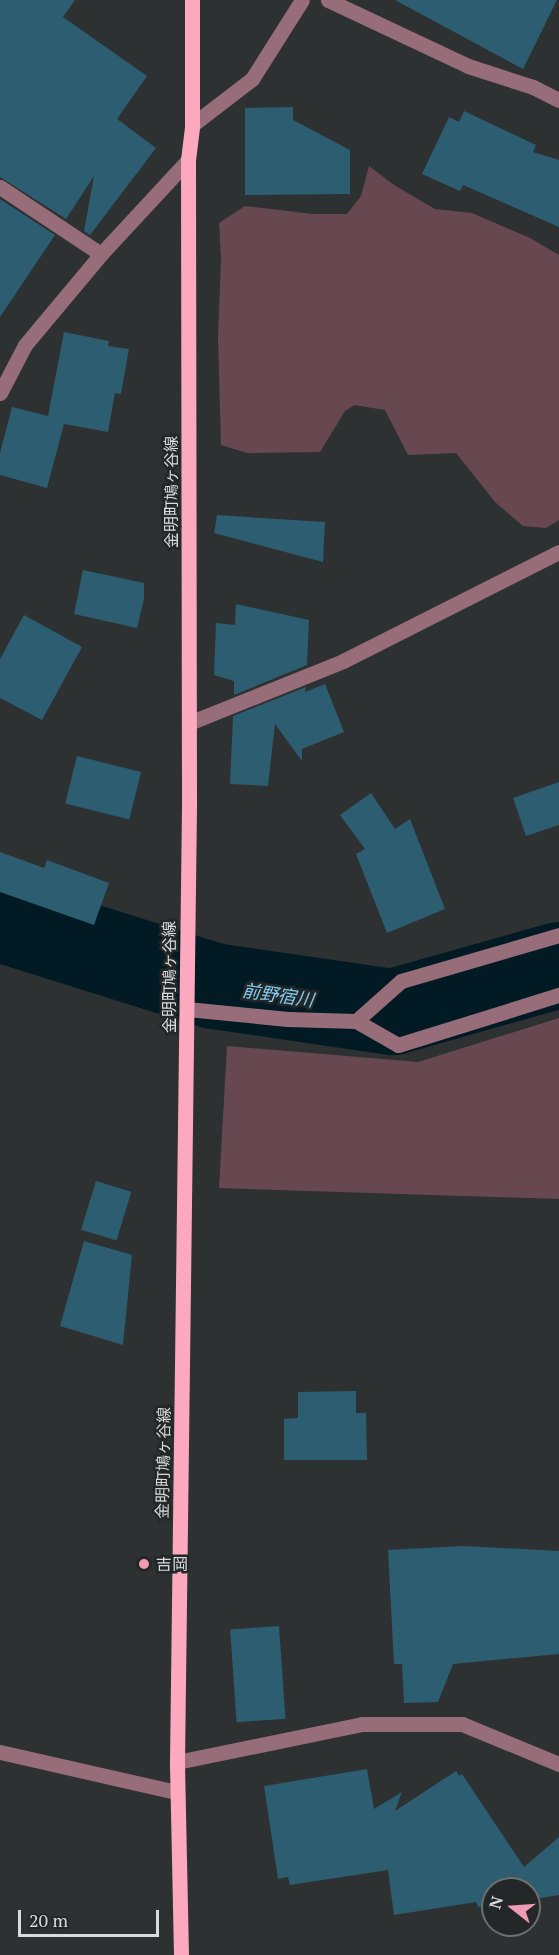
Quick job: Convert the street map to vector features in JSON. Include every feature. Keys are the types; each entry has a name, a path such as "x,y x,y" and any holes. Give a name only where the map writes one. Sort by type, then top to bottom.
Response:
{"main road":[{"name":"金明町鳩ヶ谷線","path":"181,1955 177,1762 189,801 188,160 192,125 192,0"}],"street":[{"path":"192,125 252,79 302,0"},
{"path":"328,0 468,66 533,87 559,100"},
{"path":"0,393 25,345 101,254 188,160"},
{"path":"0,188 101,254"},
{"path":"189,723 343,661 559,552"},
{"path":"356,1021 400,981 559,935"},
{"path":"187,1007 288,1019 356,1021 398,1045 559,995"},
{"path":"177,1762 362,1724 462,1724 559,1764"},
{"path":"0,1752 177,1792"}],"shaded area":[{"path":"369,166 394,185 435,209 472,213 530,238 559,255 559,520 546,528 523,526 495,502 456,453 408,455 385,410 354,405 345,411 320,452 247,453 221,445 218,337 221,258 219,223 245,206 313,214 347,214 361,196"},
{"path":"559,1018 559,1199 219,1188 227,1046 418,1062"}],"building":[{"path":"0,0 75,0 63,17 147,76 117,119 156,148 90,235 84,231 94,176 66,219 0,177"},
{"path":"395,0 557,0 523,69"},
{"path":"293,107 293,120 350,150 350,194 245,195 245,108"},
{"path":"464,111 536,145 533,152 559,160 559,227 463,185 460,191 422,174 449,117 459,122"},
{"path":"0,199 55,235 0,317"},
{"path":"64,332 109,341 108,346 129,349 121,394 115,393 108,432 64,424 47,488 0,475 0,453 12,407 48,416"},
{"path":"217,515 325,522 323,562 214,533"},
{"path":"83,570 144,583 144,599 137,628 74,614"},
{"path":"236,604 309,620 307,665 234,695 234,681 214,675 216,623 235,625"},
{"path":"24,615 82,647 42,720 0,698 0,659"},
{"path":"325,684 344,732 302,749 302,761 275,724 268,786 230,784 233,716 306,687 305,692"},
{"path":"77,756 141,772 129,820 65,804"},
{"path":"559,782 559,825 526,836 513,798"},
{"path":"371,793 395,829 410,819 445,909 387,933 356,854 365,849 340,815"},
{"path":"0,852 44,868 47,860 109,883 94,925 0,892"},
{"path":"96,1181 131,1192 116,1241 81,1230"},
{"path":"84,1241 132,1255 123,1345 60,1326"},
{"path":"356,1391 356,1413 366,1413 367,1460 284,1460 284,1419 298,1418 298,1392"},
{"path":"463,1546 559,1551 559,1654 453,1664 438,1702 404,1703 402,1664 394,1664 388,1550"},
{"path":"279,1626 285,1719 237,1722 230,1629"},
{"path":"367,1769 374,1809 402,1792 395,1811 456,1771 459,1776 462,1774 524,1867 559,1837 559,1895 541,1898 541,1877 481,1877 481,1907 478,1907 476,1902 394,1915 388,1870 290,1885 288,1877 278,1879 264,1786"}],"waterway":[{"name":"前野宿川","path":"0,919 214,986 393,1012 559,965"}],"place":[{"name":"吉岡","path":"144,1564"}]}
